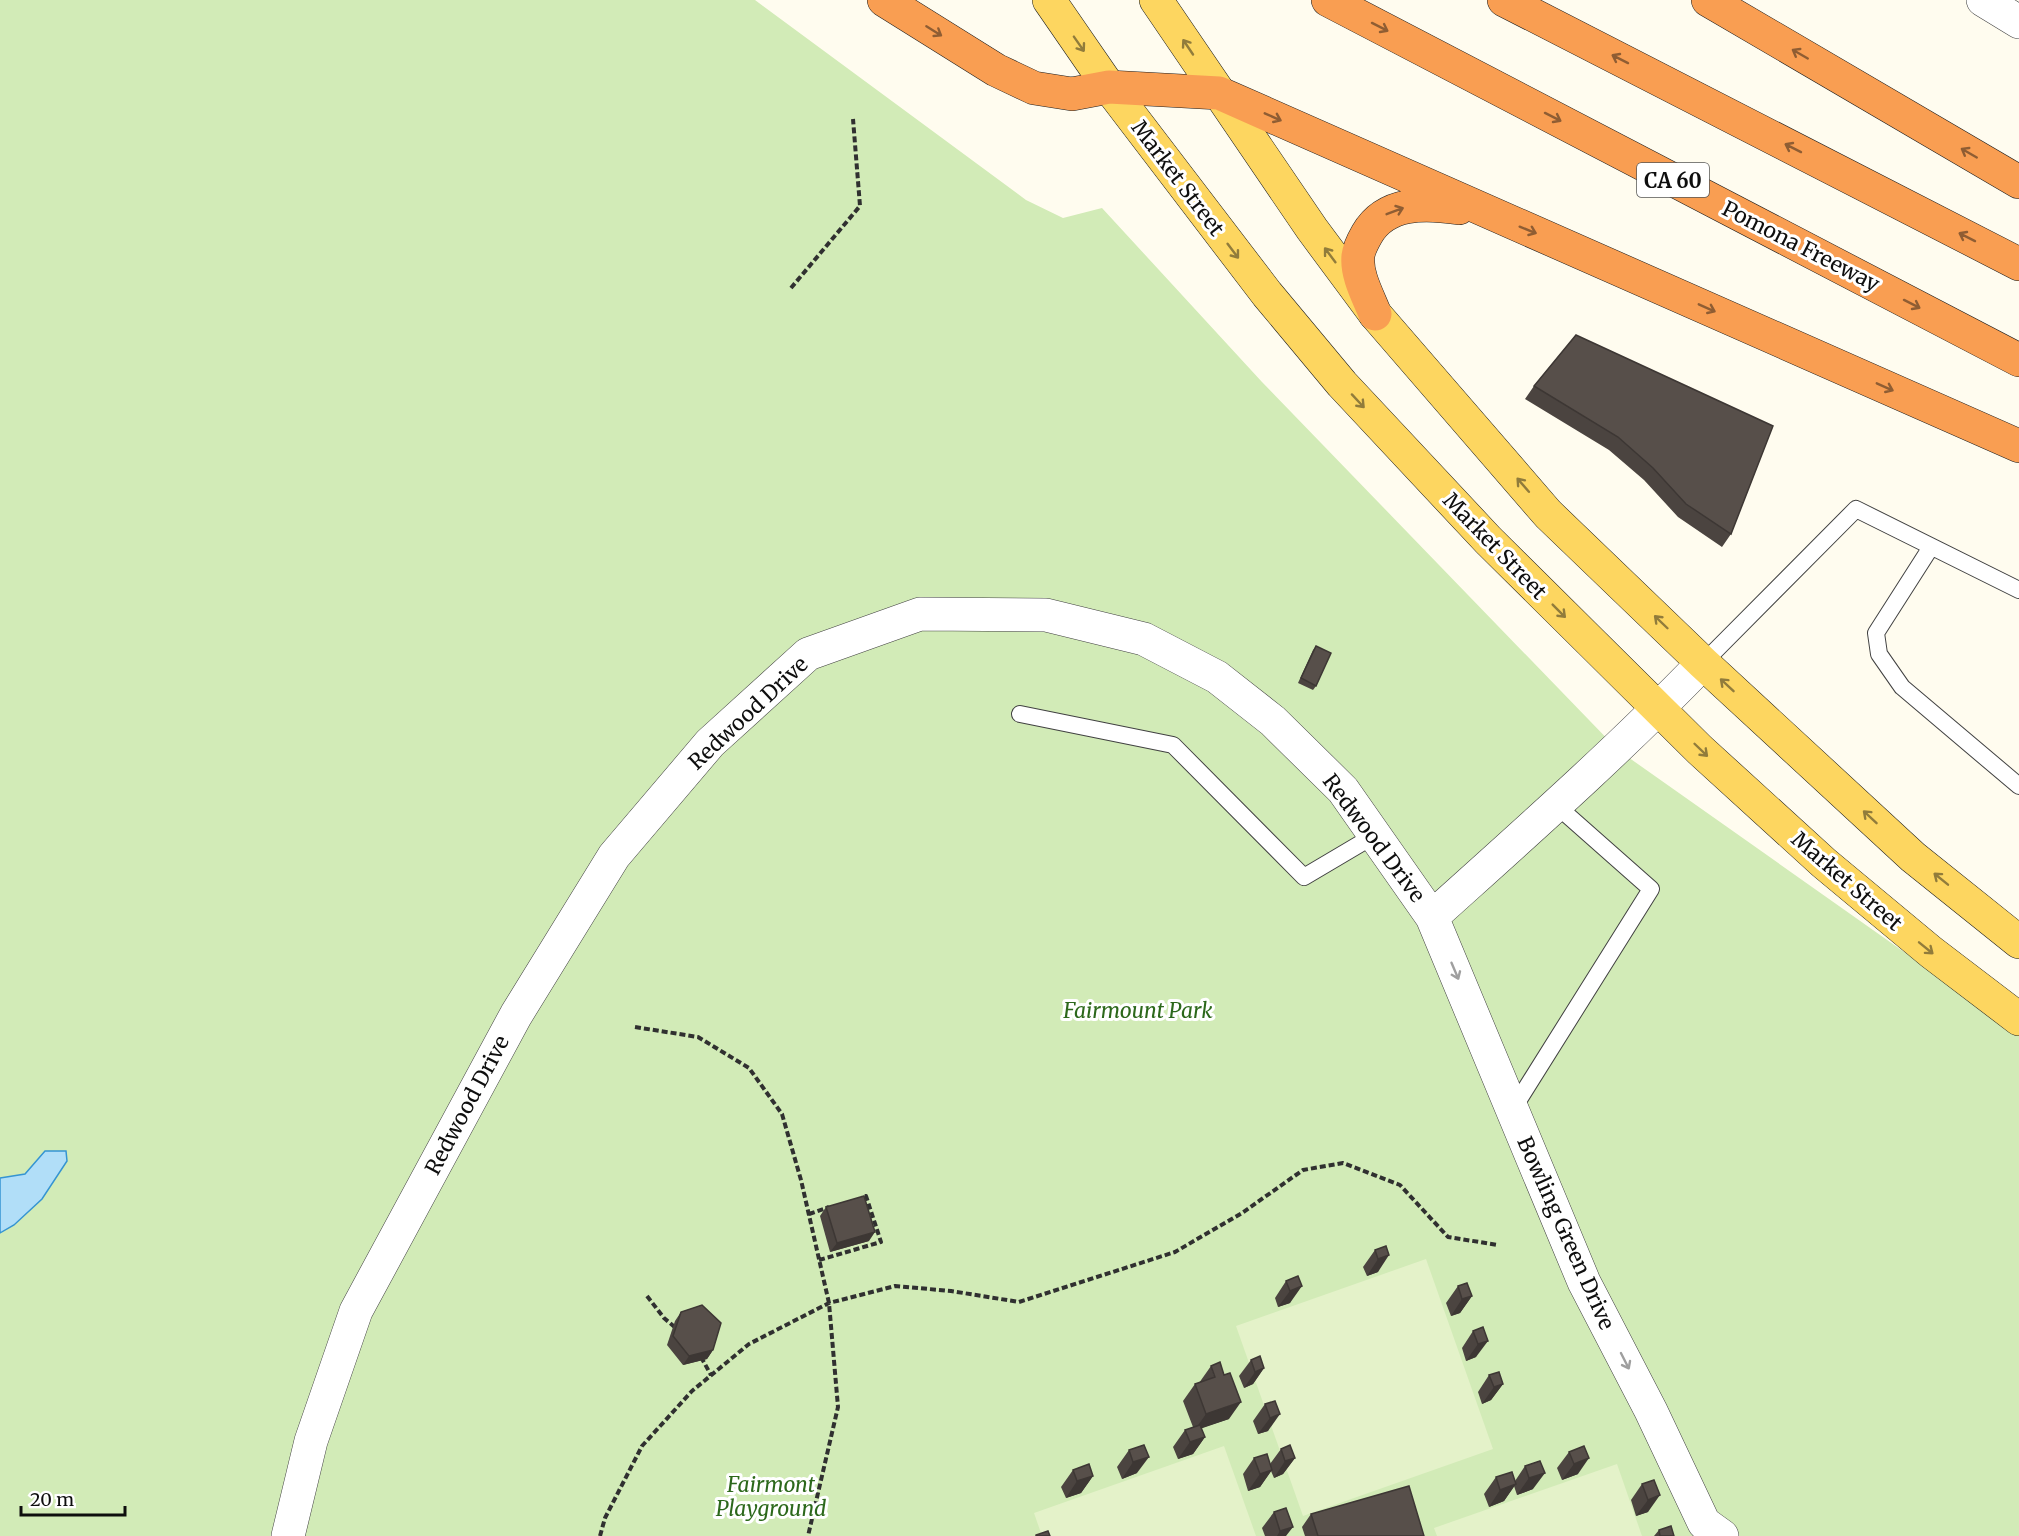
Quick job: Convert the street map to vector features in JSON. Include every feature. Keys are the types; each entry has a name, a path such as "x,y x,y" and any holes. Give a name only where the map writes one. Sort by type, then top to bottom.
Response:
{"highway":[{"path":"884,0 996,70 1034,88 1071,94 1109,87 1219,93 2019,446"},
{"name":"Pomona Freeway","path":"1328,0 2019,360"},
{"path":"1504,0 2019,264"},
{"path":"1707,0 2019,182"},
{"path":"1375,314 1363,285 1358,256 1362,243 1380,218 1393,210 1425,205 1486,212"}],"main road":[{"name":"Market Street","path":"1048,0 1109,87 1267,294 1342,384 1488,540 1700,750 1865,899 2019,1019"},
{"path":"1156,0 1312,230 1375,314 1548,514 1703,663 1913,856 2019,942"}],"street":[{"name":"Redwood Drive","path":"288,1536 311,1441 356,1311 516,1015 614,856 710,743 808,654 920,614 1046,615 1144,639 1217,677 1273,721 1343,790 1432,917 1659,709 1703,663"},
{"name":"Bowling Green Drive","path":"1432,917 1584,1281 1651,1411 1704,1523 1722,1536"}],"lane":[{"path":"1703,663 1856,509 2019,590"},
{"path":"1931,547 1876,633 1879,654 1902,687 2019,786"},
{"path":"1020,714 1173,745 1304,877 1375,835"},
{"path":"1512,1109 1651,889 1556,805"}],"path":[{"path":"791,288 860,206 853,119"},
{"path":"635,1027 698,1037 749,1068 782,1114 830,1303 838,1407 808,1536"},
{"path":"600,1536 605,1518 642,1446 692,1391 749,1344 830,1303 895,1286 951,1291 1019,1302 1175,1252 1242,1213 1304,1170 1343,1163 1400,1185 1448,1237 1498,1245"},
{"path":"819,1260 881,1242 866,1196 854,1200"},
{"path":"809,1214 832,1207"},
{"path":"647,1296 663,1318 678,1330"},
{"path":"698,1351 711,1375"}],"green space":[{"name":"Fairmount Park","path":"0,0 755,0 1026,200 1063,218 1102,208 1262,382 1618,750 2019,1033 2019,1536 0,1536"},
{"path":"1426,1259 1493,1449 1303,1516 1236,1326"},
{"path":"1224,1446 1256,1536 1042,1536 1034,1513"},
{"path":"1617,1464 1642,1536 1437,1536 1434,1528"}],"water":[{"path":"45,1151 66,1151 67,1161 42,1199 14,1225 0,1233 0,1178 25,1174"}],"building":[{"path":"1576,335 1773,426 1731,534 1686,504 1653,468 1618,437 1534,386"},
{"path":"1316,646 1331,653 1316,686 1301,678"},
{"path":"864,1196 875,1232 837,1243 826,1207"},
{"path":"1386,1246 1389,1255 1378,1259 1375,1250"},
{"path":"1298,1276 1302,1286 1290,1291 1286,1281"},
{"path":"1467,1283 1472,1296 1462,1299 1458,1286"},
{"path":"702,1305 721,1323 713,1350 689,1356 673,1336 681,1312"},
{"path":"1483,1327 1488,1341 1478,1344 1473,1331"},
{"path":"1260,1356 1264,1368 1255,1372 1251,1360"},
{"path":"1220,1362 1224,1375 1230,1373 1241,1402 1206,1414 1195,1384 1215,1377 1211,1366"},
{"path":"1499,1372 1503,1384 1494,1387 1489,1375"},
{"path":"1275,1401 1280,1414 1270,1418 1265,1404"},
{"path":"1200,1425 1205,1437 1190,1442 1185,1430"},
{"path":"1144,1445 1149,1457 1133,1462 1129,1450"},
{"path":"1290,1445 1295,1458 1285,1461 1281,1449"},
{"path":"1584,1446 1589,1458 1574,1464 1569,1452"},
{"path":"1267,1454 1272,1470 1260,1474 1254,1458"},
{"path":"1540,1461 1545,1473 1529,1478 1525,1466"},
{"path":"1089,1464 1093,1476 1077,1481 1073,1470"},
{"path":"1512,1472 1516,1484 1500,1490 1496,1477"},
{"path":"1654,1480 1660,1495 1648,1500 1642,1484"},
{"path":"1409,1486 1424,1536 1318,1536 1311,1514"},
{"path":"1286,1508 1293,1527 1280,1531 1274,1512"},
{"path":"1671,1526 1674,1536 1660,1536 1659,1530"},
{"path":"1048,1531 1050,1536 1036,1536 1036,1535"}],"park label":[{"name":"Fairmont Playground","path":"771,1496"}]}
